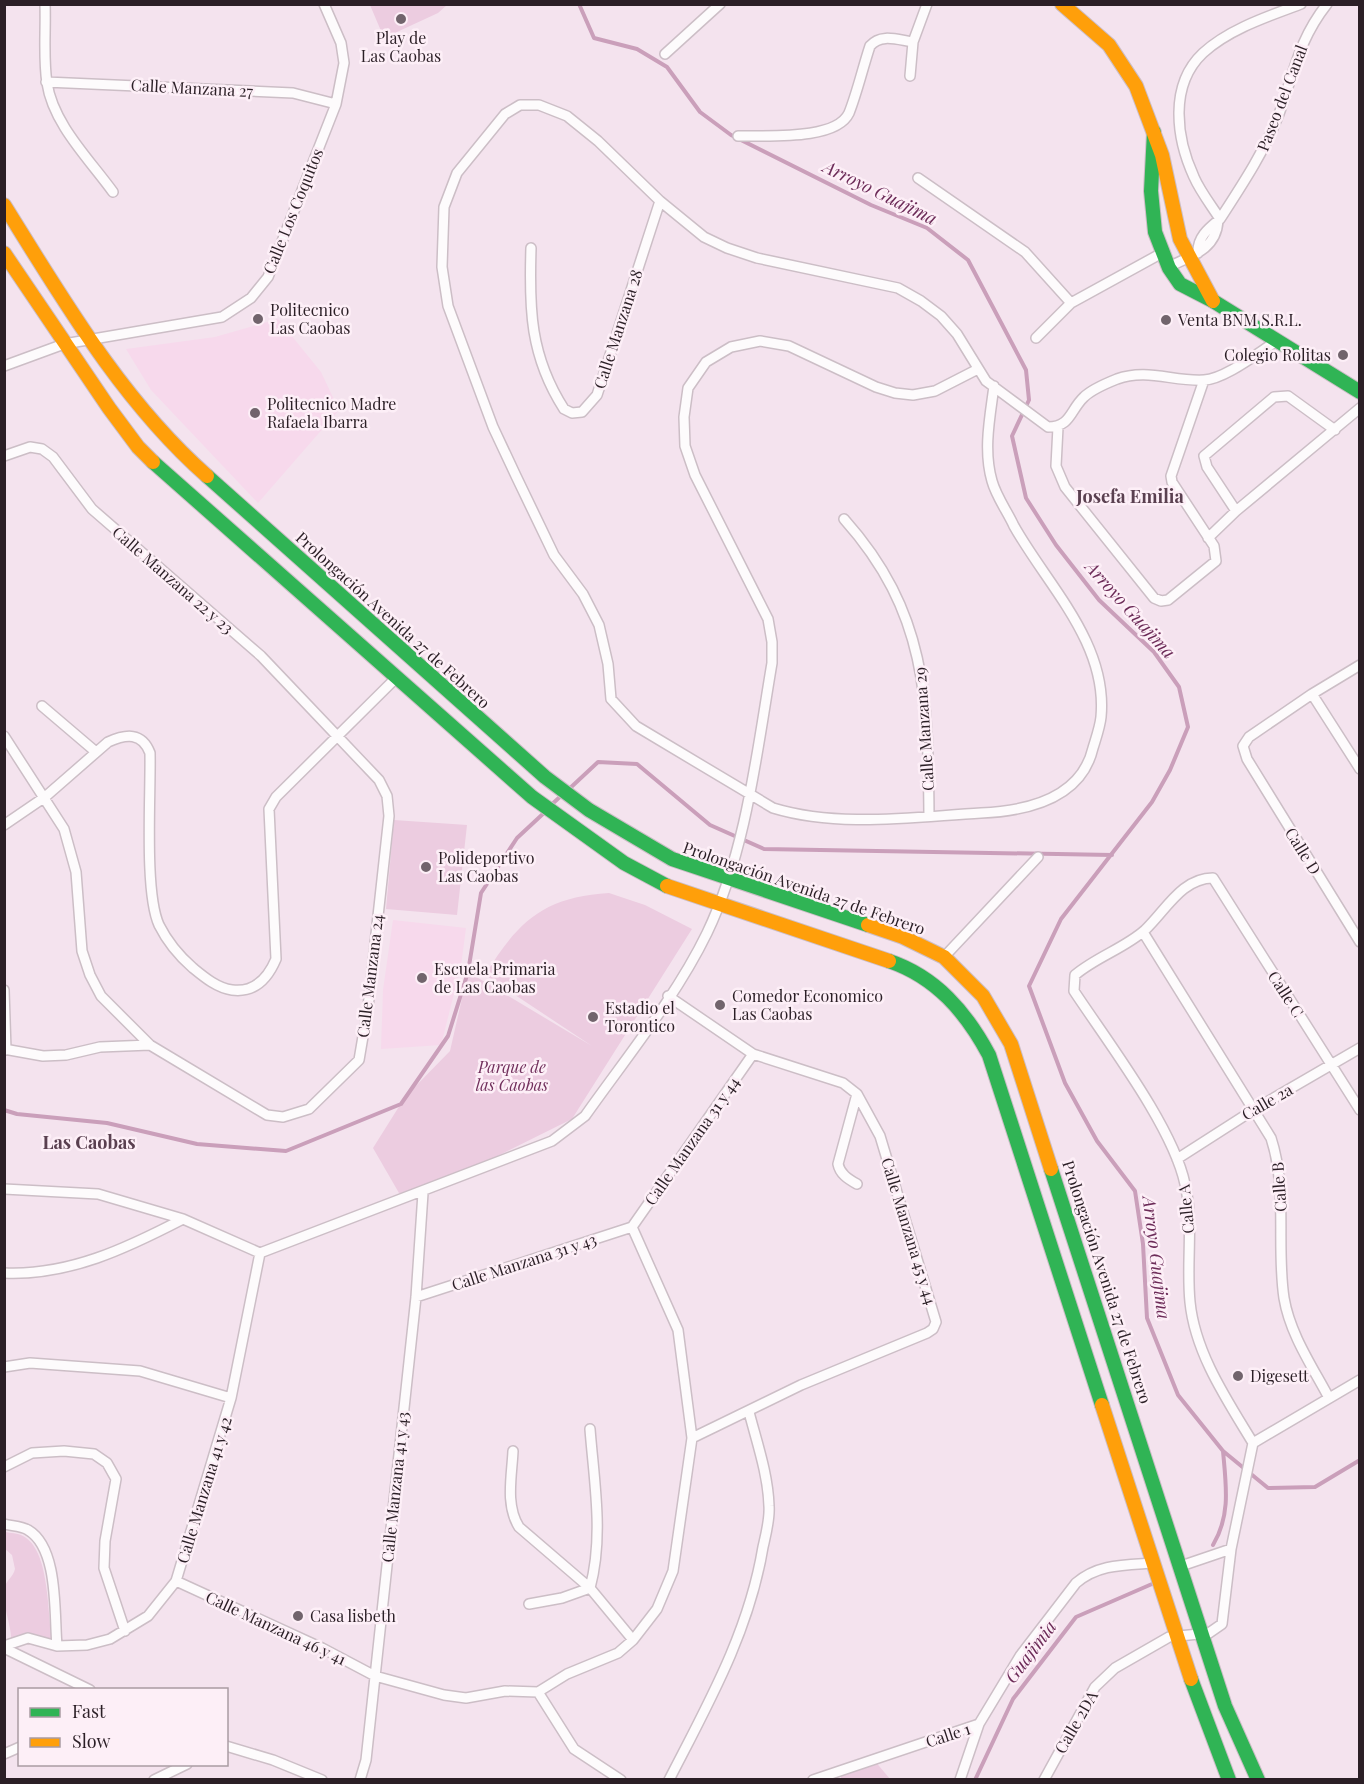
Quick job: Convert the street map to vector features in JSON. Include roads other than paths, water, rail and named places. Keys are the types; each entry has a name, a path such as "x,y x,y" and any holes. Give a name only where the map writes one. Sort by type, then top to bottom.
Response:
{"main road":[{"path":"1062,4 1109,45 1136,86 1162,154 1180,239 1193,255 1213,301"},
{"path":"1154,132 1151,187 1162,253 1168,267 1181,285 1196,295 1213,301 1359,392"},
{"name":"Prolongación Avenida 27 de Febrero","path":"4,204 90,340 127,393 182,454 545,777 589,810 672,859 728,880 903,937 944,957 983,996 1011,1044 1225,1706 1258,1779"},
{"path":"4,253 64,344 138,447 175,483 532,797 624,863 670,886 719,905 909,968 947,994 974,1026 989,1055 1203,1716 1229,1779"}],"street":[{"path":"45,4 46,82 56,112 114,192"},
{"name":"Calle Los Coquitos","path":"4,366 64,344 222,317 251,298 268,277 336,104 344,63 341,43 324,4"},
{"path":"665,54 720,4"},
{"path":"910,76 913,42 927,4"},
{"path":"1219,220 1194,178 1184,150 1178,117 1179,99 1186,76 1203,53 1225,37 1301,4"},
{"name":"Paseo del Canal","path":"1193,255 1209,227 1219,220 1269,138 1294,61 1309,30 1327,4"},
{"path":"738,136 818,132 831,129 848,114 863,66 875,40 882,38 913,42"},
{"name":"Calle Manzana 27","path":"46,82 293,93 336,104"},
{"path":"994,386 987,440 992,481 1030,554 1070,613 1090,648 1099,675 1101,716 1091,758 1078,778 1047,801 1012,812 856,820 797,815 773,808 636,726 621,713 611,699 608,664 599,626 583,594 554,555 493,427 448,306 442,267 444,207 457,173 505,114 520,105 539,105 567,116 598,141 660,201 704,237 757,258 898,288 941,316 957,334 978,369 994,386 1048,428 1058,427 1068,422 1084,397 1117,379 1141,372 1204,380 1219,376 1277,341"},
{"path":"918,178 1025,252 1071,303"},
{"name":"Calle Manzana 28","path":"531,248 529,307 532,335 564,409 572,413 582,412 597,395 660,201"},
{"path":"1036,338 1071,303 1162,253"},
{"path":"1168,267 1193,255"},
{"path":"4,1189 98,1194 183,1219 260,1253 552,1141 571,1129 585,1116 668,996 706,935 719,905 728,880 749,793 772,663 772,642 768,619 695,476 688,456 684,417 688,388 706,362 731,347 760,341 789,346 895,393 914,395 935,391 978,369"},
{"path":"1058,427 1056,466 1065,487 1154,598 1161,601 1168,600 1212,566 1217,554 1172,482 1171,476 1204,380"},
{"path":"1236,511 1207,467 1204,456 1274,396 1288,396 1335,430"},
{"path":"1208,538 1236,511 1359,408"},
{"name":"Calle Manzana 22 y 23","path":"4,456 30,447 42,449 54,457 92,509 261,656 336,735"},
{"name":"Calle Manzana 29","path":"844,519 871,549 882,567 914,636 922,676 926,716 929,816"},
{"path":"1359,665 1312,694 1359,769"},
{"path":"4,825 45,797 96,752 120,736 136,735 146,742 150,753 152,897 159,924 175,952 206,980 232,990 252,988 268,977 276,959 269,809 276,797 336,735 397,677"},
{"name":"Calle D","path":"1312,694 1249,737 1243,746 1247,759 1359,942"},
{"path":"42,706 96,752"},
{"name":"Calle Manzana 24","path":"4,736 64,829 76,872 82,951 90,975 101,996 150,1046 267,1115 283,1117 309,1109 359,1060 368,1008 389,816 387,796 379,780 336,735"},
{"path":"944,957 1038,857"},
{"name":"Calle C","path":"1143,932 1188,884 1201,878 1213,878 1359,1110"},
{"name":"Calle A","path":"1143,932 1075,975 1074,991 1155,1114 1177,1159 1185,1184 1190,1236 1190,1301 1193,1325 1206,1359 1253,1443"},
{"name":"Calle B","path":"1143,932 1271,1138 1278,1161 1285,1299 1294,1333 1329,1398"},
{"path":"4,990 5,1049 43,1056 66,1055 100,1047 150,1046"},
{"path":"668,996 753,1054 843,1083 857,1094 838,1164 839,1170 857,1184"},
{"name":"Calle 2a","path":"1177,1159 1255,1109 1359,1048"},
{"name":"Calle Manzana 31 y 44","path":"632,1227 753,1054"},
{"name":"Calle Manzana 45 y 44","path":"692,1438 801,1385 927,1334 936,1322 880,1137 857,1094"},
{"name":"Calle Manzana 41 y 43","path":"360,1779 366,1761 416,1297 423,1192"},
{"path":"4,1273 77,1266 138,1243 183,1219"},
{"path":"621,1779 574,1749 538,1692 567,1674 618,1653 633,1640 657,1609 673,1571 692,1438 678,1330 632,1227"},
{"name":"Calle Manzana 31 y 43","path":"416,1297 632,1227"},
{"name":"Calle Manzana 41 y 42","path":"176,1581 231,1398 260,1253"},
{"path":"4,1367 30,1363 140,1371 231,1398"},
{"path":"1178,1635 1202,1634 1222,1624 1231,1549 1253,1443 1359,1380"},
{"path":"669,1779 706,1713 743,1627 758,1579 770,1510 768,1487 749,1412"},
{"path":"590,1429 598,1533 597,1561 590,1588"},
{"path":"4,1467 32,1453 64,1451 94,1454 107,1463 116,1479 105,1540 104,1568 125,1631"},
{"path":"513,1451 511,1503 513,1518 519,1527 590,1588 633,1640"},
{"path":"4,1524 28,1530 43,1548 51,1568 55,1590 57,1646"},
{"path":"1181,1566 1231,1549"},
{"name":"Calle 1","path":"813,1779 979,1724 1020,1656 1076,1583 1087,1573 1101,1568 1153,1563"},
{"path":"4,1647 28,1638 57,1646 87,1645 110,1639 148,1616 176,1581"},
{"name":"Calle Manzana 46 y 41","path":"176,1581 322,1648 375,1676 433,1693 466,1698 505,1691 538,1692"},
{"path":"529,1604 562,1598 590,1588"},
{"name":"Calle 2DA","path":"1044,1779 1095,1687 1114,1668 1160,1641 1178,1635"},
{"path":"4,1647 88,1688"},
{"path":"960,1779 979,1724"},
{"path":"228,1746 273,1760 322,1779"},
{"path":"4,1754 18,1748"},
{"path":"154,1779 182,1766"}],"waterway":[{"name":"Arroyo Guajima","path":"579,4 594,38 637,49 667,67 700,112 731,135 871,205 927,228 968,260 1026,370 1029,400 1012,436 1026,498 1056,545 1099,600 1154,652 1179,687 1188,727 1170,770 1152,802 1061,919 1029,986 1065,1083 1097,1141 1135,1191 1143,1244 1147,1318 1178,1395 1223,1451 1268,1488 1315,1487 1360,1460"},
{"path":"568,790 598,762 637,764 710,825 764,849 1112,855"},
{"path":"550,806 562,795"},
{"path":"4,1110 17,1114 107,1123 197,1144 286,1151 401,1104 448,1036 468,972 481,893 517,838 545,812"},
{"name":"Guajimia","path":"1213,1545 1219,1534 1225,1511 1223,1451"},
{"name":"Guajimia","path":"975,1780 1013,1699 1076,1617 1152,1584"}],"place":[{"name":"Play de Las Caobas","path":"401,19"},
{"name":"Politecnico Las Caobas","path":"258,319"},
{"name":"Venta BNM S.R.L.","path":"1166,320"},
{"name":"Colegio Rolitas","path":"1343,355"},
{"name":"Politecnico Madre Rafaela Ibarra","path":"255,413"},
{"name":"Polideportivo Las Caobas","path":"426,867"},
{"name":"Escuela Primaria de Las Caobas","path":"422,978"},
{"name":"Comedor Economico Las Caobas","path":"720,1005"},
{"name":"Estadio el Torontico","path":"593,1017"},
{"name":"Digesett","path":"1238,1376"},
{"name":"Casa lisbeth","path":"298,1616"}],"district":[{"name":"Josefa Emilia","path":"1130,497"},
{"name":"Las Caobas","path":"89,1143"}],"park label":[{"name":"Parque de las Caobas","path":"512,1076"}]}
